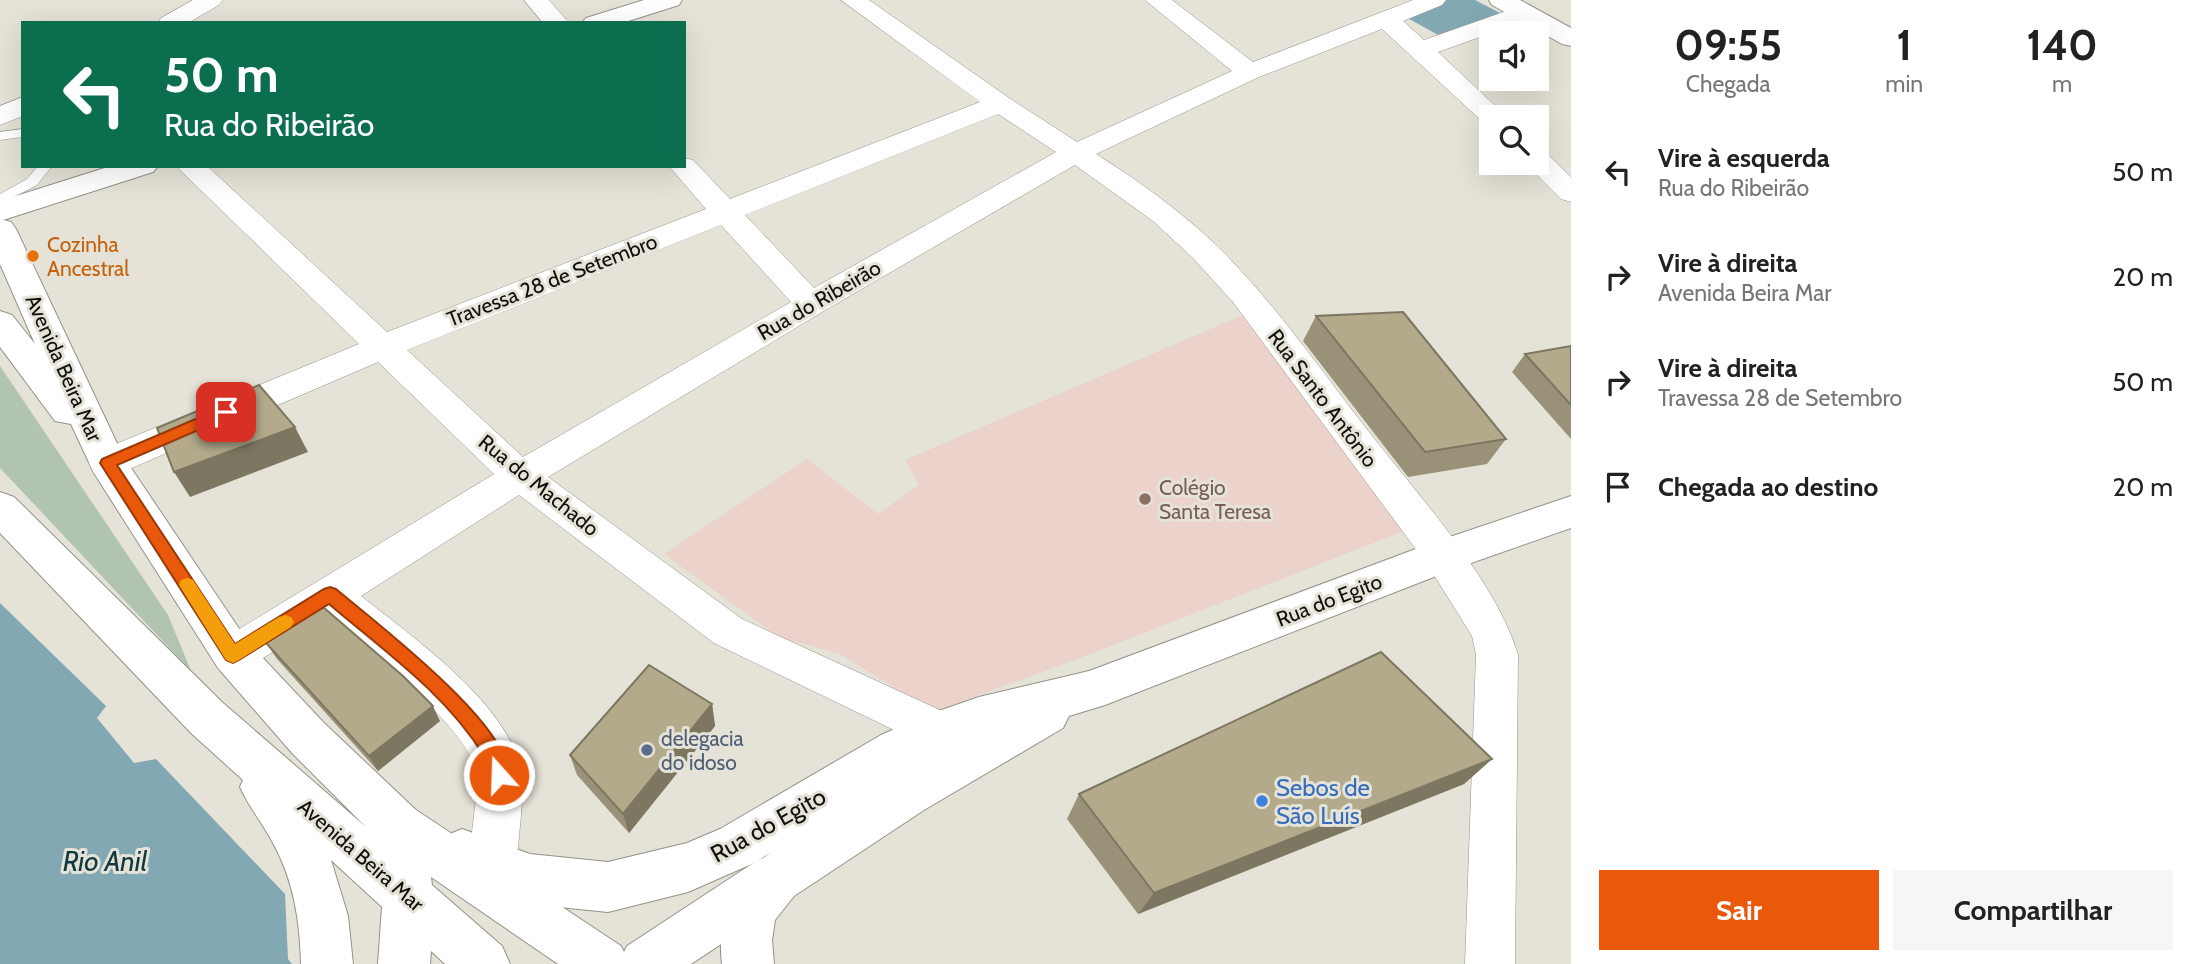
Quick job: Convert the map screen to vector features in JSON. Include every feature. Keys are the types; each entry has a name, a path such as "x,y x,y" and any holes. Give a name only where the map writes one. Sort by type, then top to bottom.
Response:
{"main road":[{"path":"602,21 670,0"},
{"path":"1501,0 1571,38"},
{"path":"0,211 137,168"},
{"name":"Avenida Beira Mar","path":"0,229 107,463 233,655 308,738 399,827"},
{"path":"0,323 107,463"},
{"name":"Avenida Beira Mar","path":"0,508 207,718 484,964"},
{"name":"Rua do Egito","path":"399,827 493,867 530,879 608,887 649,880 737,846 897,750 940,731 1088,691 1443,556 1571,512"},
{"name":"Rua do Egito","path":"748,964 745,944 749,919 761,895 776,878 907,794 1088,691"},
{"path":"207,718 277,804 297,838 320,902 327,933 327,964"},
{"path":"399,827 408,895 404,964"},
{"path":"399,827 603,964"},
{"path":"645,964 776,878"}],"street":[{"path":"174,21 211,0"},
{"path":"536,0 555,21"},
{"name":"Rua Santo Antônio","path":"853,0 1163,214 1244,294 1443,556 1491,632 1497,654 1490,964"},
{"path":"1157,0 1250,72"},
{"name":"Rua do Ribeirão","path":"233,655 520,476 811,304 1075,153 1250,72 1434,0"},
{"path":"1421,50 1524,13"},
{"path":"1385,18 1481,105"},
{"name":"Travessa 28 de Setembro","path":"107,463 382,346 1000,104"},
{"path":"0,117 21,106"},
{"name":"Rua do Machado","path":"192,168 520,476 728,631 940,731"},
{"path":"685,168 811,304"},
{"path":"1549,172 1571,193"},
{"path":"330,594 442,691 489,744 495,755 499,775 493,867"}],"lane":[{"path":"0,136 21,133"},
{"path":"0,200 33,181 44,168"}],"shaded area":[{"name":"Colégio Santa Teresa","path":"1243,315 1414,527 1075,660 933,712 840,654 779,637 664,554 807,459 878,514 919,485 905,460"}],"green space":[{"path":"0,366 168,615 191,671 0,468"}],"water":[{"path":"1446,0 1475,0 1500,13 1440,36 1404,16"},
{"name":"Rio Anil","path":"0,603 106,706 97,718 134,763 156,759 285,894 288,959 292,964 0,964"}],"building":[{"path":"1403,312 1506,439 1425,452 1316,316"},
{"path":"1571,346 1571,405 1525,354"},
{"path":"259,385 295,427 174,472 157,428"},
{"path":"323,607 403,676 433,706 369,756 266,643"},
{"name":"Sebos de São Luís","path":"1381,652 1492,759 1154,893 1079,794"},
{"name":"delegacia do idoso","path":"649,665 712,704 623,814 570,755"}],"slow traffic":[{"path":"187,585 233,655 285,622"}],"place":[{"name":"Cozinha Ancestral","path":"33,256"},
{"name":"Colégio Santa Teresa","path":"1145,499"},
{"name":"delegacia do idoso","path":"647,750"},
{"name":"Sebos de São Luís","path":"1262,801"}],"route":[{"path":"226,412 107,463 233,655 330,594 442,691 468,717 495,755 499,775"}]}
